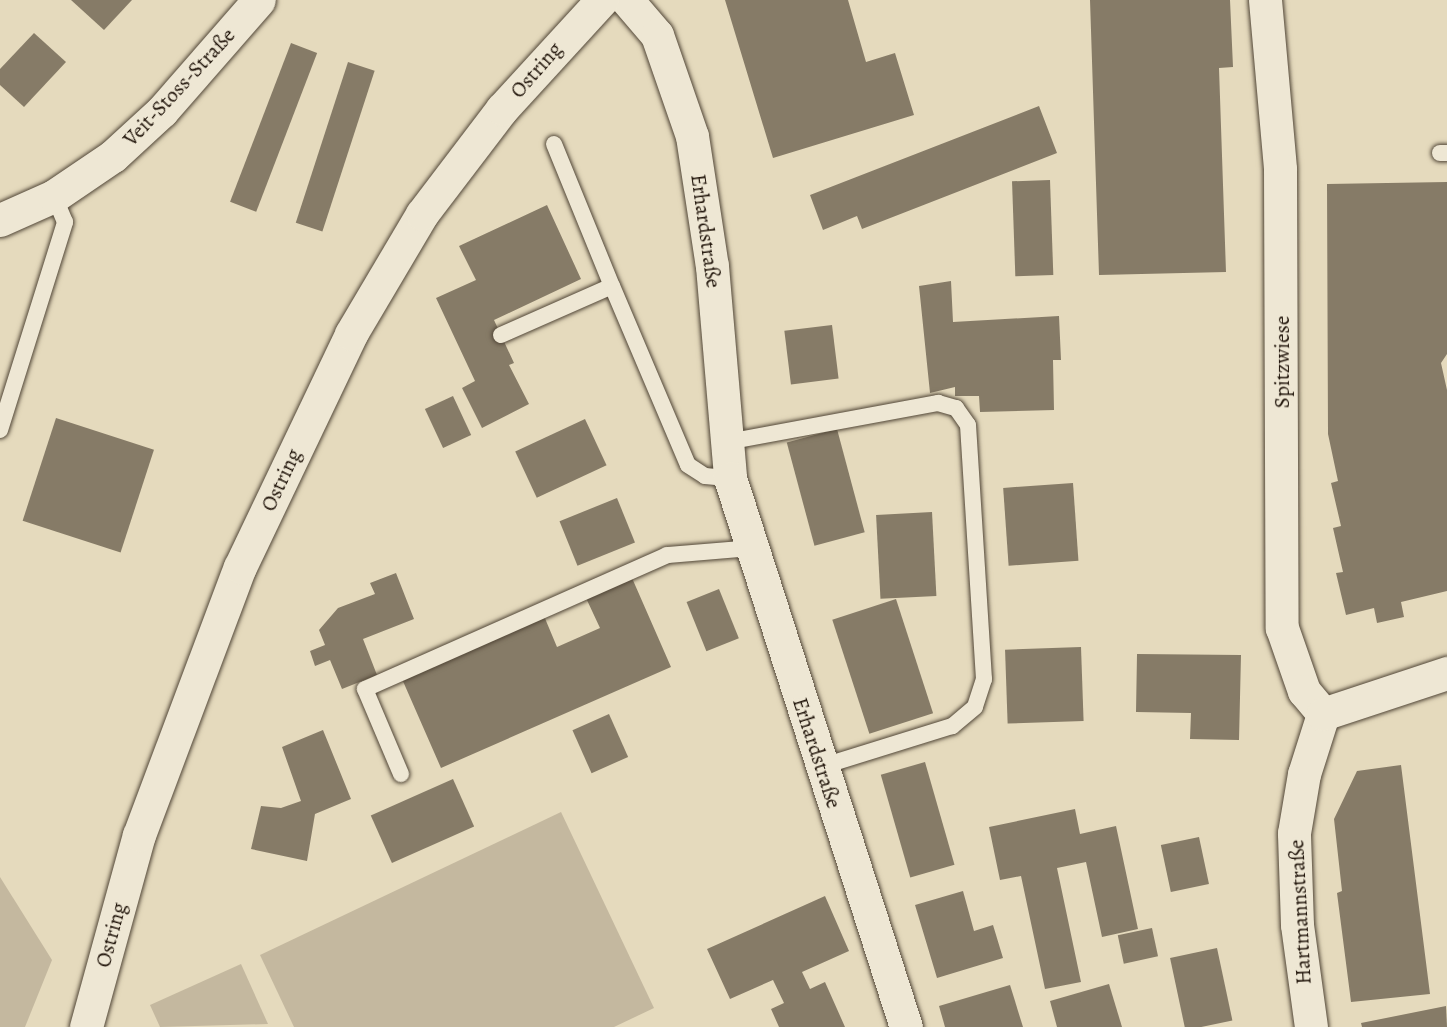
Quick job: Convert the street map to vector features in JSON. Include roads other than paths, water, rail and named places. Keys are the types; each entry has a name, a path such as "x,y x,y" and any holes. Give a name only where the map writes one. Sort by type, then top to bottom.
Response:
{"street":[{"name":"Veit-Stoss-Straße","path":"0,220 54,196 113,156 162,111 259,0"},
{"name":"Ostring","path":"86,1027 139,835 236,578 351,334 422,214 502,109 602,0"},
{"name":"Erhardstraße","path":"627,0 657,35 692,136 712,266 730,478 820,767 866,896 906,1027"},
{"name":"Spitzwiese","path":"1265,0 1280,169 1282,628 1304,691 1323,714"},
{"path":"1323,714 1447,673"},
{"name":"Hartmannstraße","path":"1311,1027 1296,925 1294,833 1304,774 1323,714"}],"lane":[{"path":"554,144 688,465 705,476 730,478"},
{"path":"0,430 65,222 54,196"},
{"path":"501,334 548,321 612,286"},
{"path":"727,442 938,403 956,408 968,425 984,679 975,707 952,726 820,767"},
{"path":"401,774 364,689 667,555 752,548"}]}
